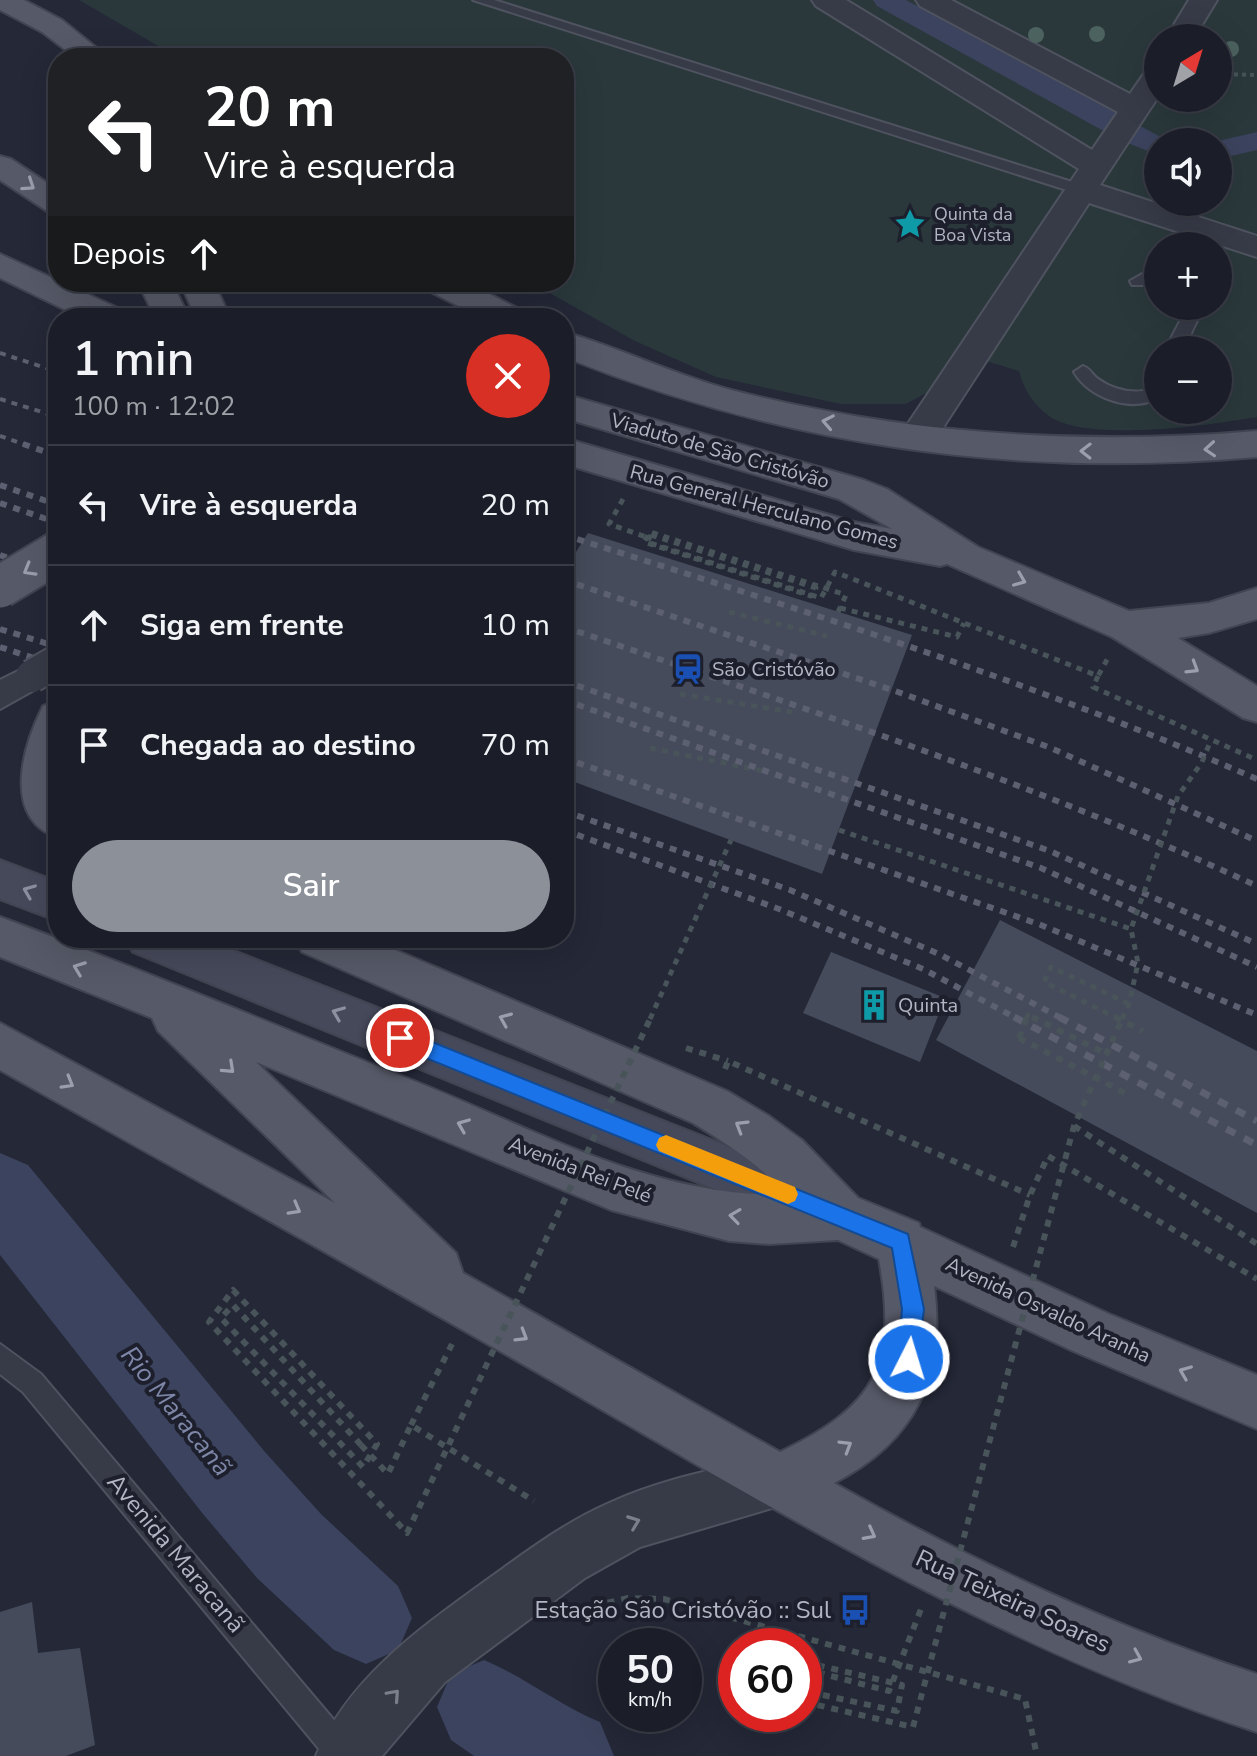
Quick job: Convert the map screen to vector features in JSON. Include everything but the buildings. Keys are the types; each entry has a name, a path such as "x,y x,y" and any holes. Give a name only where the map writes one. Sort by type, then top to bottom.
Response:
{"main road":[{"path":"3,0 60,32 81,48"},
{"path":"0,13 34,17"},
{"path":"0,166 48,197"},
{"path":"0,265 48,291"},
{"path":"50,292 87,308"},
{"path":"458,292 490,308"},
{"path":"574,348 640,373 724,399 851,427 1000,449 1164,452 1257,444"},
{"name":"Viaduto de São Cristóvão","path":"574,409 863,494 965,557"},
{"name":"Rua General Herculano Gomes","path":"574,454 854,536 965,557"},
{"path":"965,557 1126,626 1257,706"},
{"path":"0,587 48,558"},
{"path":"1126,626 1185,624 1218,619 1257,603"},
{"path":"48,743 42,772 48,805"},
{"path":"0,879 48,898"},
{"name":"Avenida Rei Pelé","path":"0,937 611,1186 688,1208 743,1218 840,1215"},
{"path":"174,948 840,1215"},
{"path":"341,948 710,1107 752,1132 785,1157 840,1215"},
{"path":"151,996 306,1140 472,1306"},
{"path":"0,1045 472,1306 777,1482 855,1441 875,1425 893,1398 909,1359 912,1328 911,1288 901,1241"},
{"name":"Avenida Osvaldo Aranha","path":"840,1215 901,1241 1091,1333 1257,1402"},
{"name":"Rua Teixeira Soares","path":"777,1482 937,1568 1051,1621 1211,1688 1257,1703"}],"street":[{"path":"826,0 1110,147"},
{"path":"930,0 1110,147 1257,247"},
{"path":"1188,24 1203,0"},
{"path":"918,437 1144,95"},
{"path":"0,696 45,669"},
{"path":"345,1756 373,1718 424,1661 565,1558 625,1524 670,1508 777,1482"}],"lane":[{"path":"480,0 1110,147"},
{"path":"1138,281 1144,278"},
{"path":"1083,372 1086,380 1094,385 1144,398"},
{"name":"Avenida Maracanã","path":"0,1357 42,1395 345,1756"}],"path":[{"path":"1232,74 1257,75"},
{"path":"623,529 650,536 816,588 811,596 644,542 650,532 846,595 839,610 957,637 964,623"},
{"path":"650,536 647,542 821,598 835,572 1098,676"},
{"path":"729,612 827,636"},
{"path":"1126,626 1093,687 1257,760"},
{"path":"680,694 792,712"},
{"path":"822,1706 913,1727 1074,1126 1129,1004 1138,963 1131,929 1178,796 1202,762 1211,740"},
{"path":"650,748 764,771"},
{"path":"839,830 1131,929"},
{"path":"472,1306 388,1474 361,1445 233,1305 221,1318 363,1467 377,1444 233,1290 209,1322 407,1533 731,840"},
{"path":"1129,1004 1051,967 1044,982 1143,1031"},
{"path":"1107,1054 1028,1015 1019,1038 1125,1093"},
{"path":"710,1107 728,1061 1030,1195"},
{"path":"1074,1126 1257,1244"},
{"path":"999,1290 1030,1195 1048,1156 1257,1279"},
{"path":"411,1425 534,1501"},
{"path":"822,1674 889,1691 937,1568"},
{"path":"594,1606 628,1598 664,1599 1025,1699 1037,1756"},
{"path":"822,1666 902,1685 897,1711 822,1695"}],"shaded area":[{"name":"Quinta da Boa Vista","path":"79,0 1257,0 1257,417 1232,421 1232,336 1144,336 1144,424 1210,424 1150,430 1091,429 1067,424 1038,407 1026,390 1019,371 970,356 941,385 906,404 841,404 716,377 635,341 548,292 574,292 574,48 162,48"}],"waterway":[{"path":"886,0 1144,140"},
{"path":"1232,147 1257,141"},
{"name":"Rio Maracanã","path":"0,1192 234,1483 289,1546 366,1618"},
{"name":"Rio Maracanã","path":"484,1707 546,1748 566,1756"}],"railway":[{"path":"0,353 48,369"},
{"path":"0,399 48,414"},
{"path":"0,436 29,446"},
{"path":"23,444 48,453"},
{"path":"0,485 48,502"},
{"path":"0,503 48,520"},
{"path":"574,538 1001,678 1257,779"},
{"path":"0,555 48,572"},
{"path":"574,583 898,692 1051,748 1257,841"},
{"path":"0,629 48,644"},
{"path":"574,630 1001,779 1257,886"},
{"path":"0,647 48,663"},
{"path":"574,684 1050,851 1257,944"},
{"path":"574,704 1041,868 1257,967"},
{"path":"574,762 1041,925 1257,1015"},
{"path":"574,814 790,890 939,954 1063,1019"},
{"path":"574,834 779,909 923,969 1018,1019"},
{"path":"1014,1017 1257,1145"},
{"path":"1059,1017 1257,1121"}],"slow traffic":[{"path":"666,1145 788,1194"}],"place":[{"name":"Quinta da Boa Vista","path":"910,224"},
{"name":"São Cristóvão","path":"688,669"},
{"name":"Quinta","path":"874,1005"},
{"name":"Estação São Cristóvão :: Sul","path":"855,1610"}],"route":[{"path":"400,1038 901,1241 913,1309 909,1359"}]}
